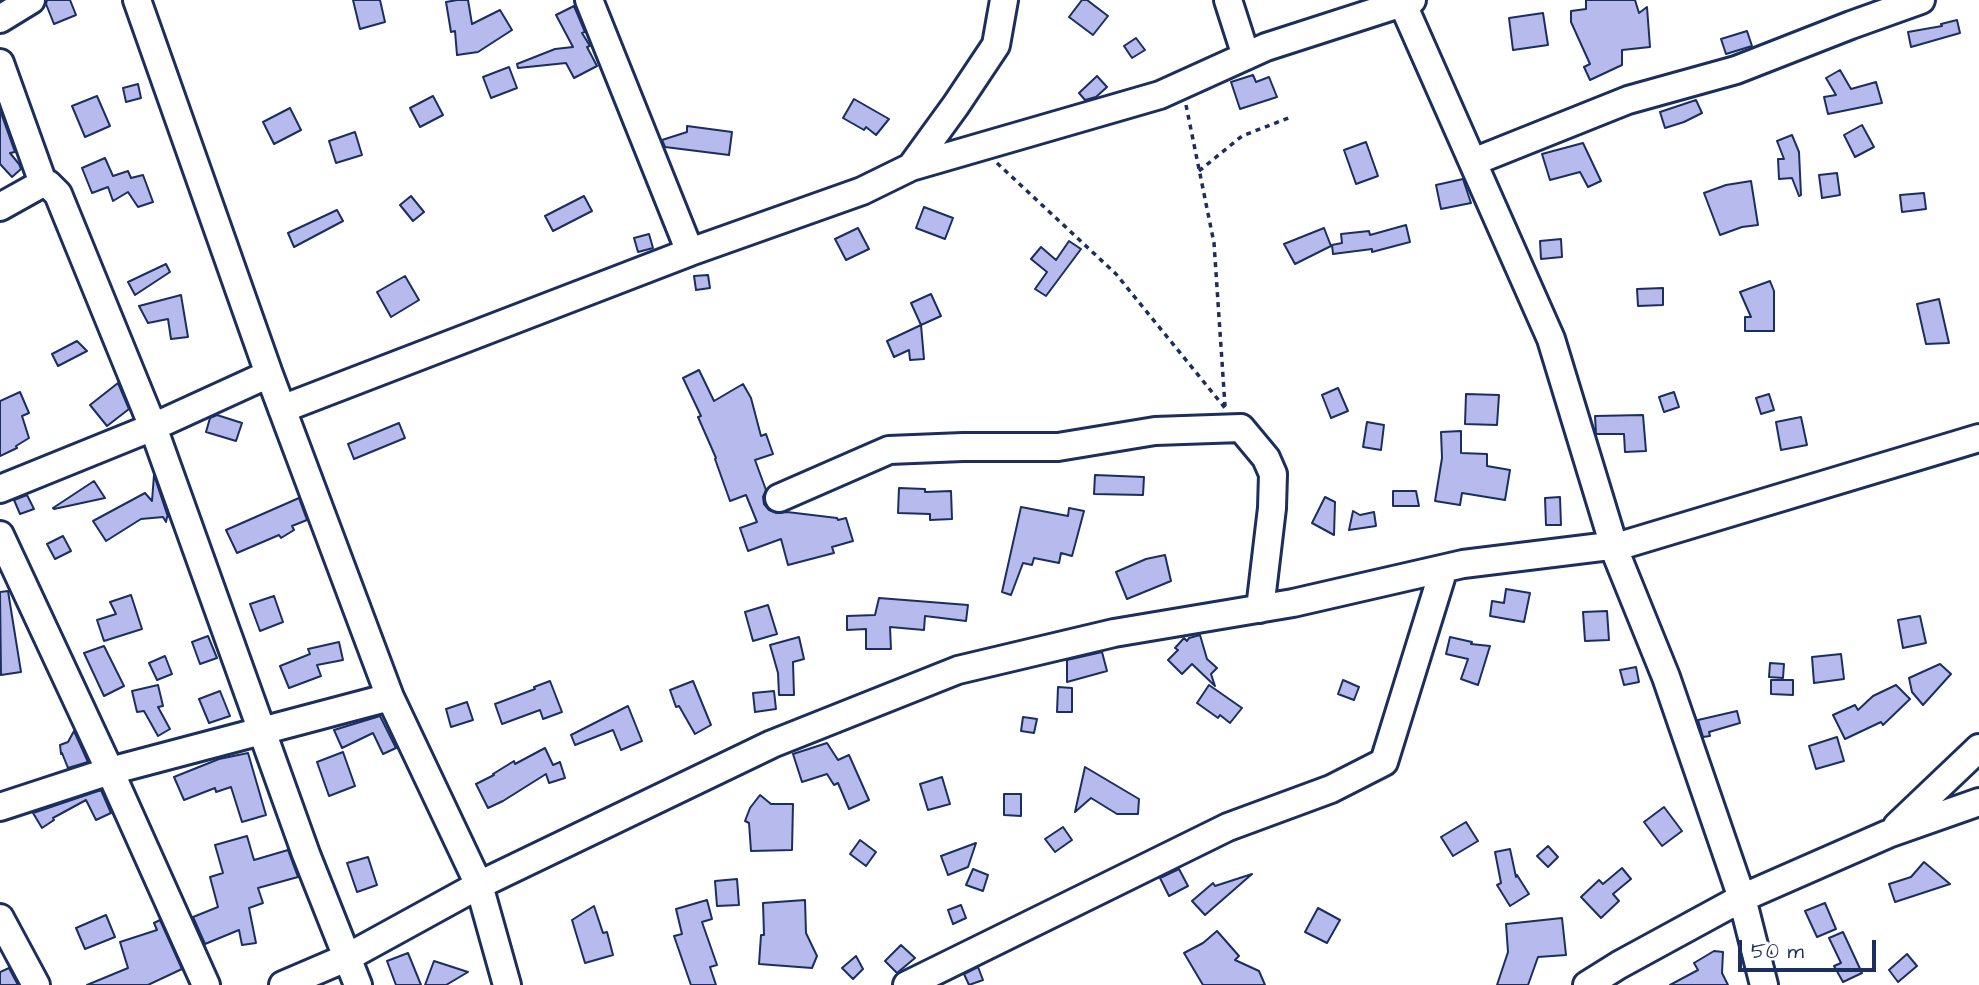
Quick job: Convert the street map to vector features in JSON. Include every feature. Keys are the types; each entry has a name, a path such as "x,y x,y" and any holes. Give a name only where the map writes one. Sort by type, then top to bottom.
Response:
{"street":[{"path":"0,19 31,0"},
{"path":"137,0 282,410 390,697 479,885 507,985"},
{"path":"589,0 690,252"},
{"path":"911,167 996,45 1004,0"},
{"path":"1228,0 1246,56"},
{"path":"1473,162 1628,100 1736,69 1921,0"},
{"path":"282,410 690,252 862,191 911,167 1160,95 1266,47 1405,1 1551,339 1614,546 1666,677 1742,898 1764,985"},
{"path":"0,63 43,183"},
{"path":"0,207 43,183 48,184 58,194 153,427 306,854 358,985"},
{"path":"0,489 153,427 269,374"},
{"path":"779,498 889,450 1058,447 1155,431 1241,428 1266,458 1273,474 1272,508 1260,609"},
{"path":"284,985 346,958 479,885 772,744 958,670 1114,633 1293,603 1463,564 1626,544 1979,438"},
{"path":"0,535 206,985"},
{"path":"907,985 1228,827 1331,789 1384,762 1441,578"},
{"path":"0,807 110,771 390,697"},
{"path":"1888,834 1979,748"},
{"path":"1587,985 1742,898 1888,834 1979,802"},
{"path":"0,918 36,985"}],"path":[{"path":"980,147 1116,274 1225,408 1214,243 1182,85"},
{"path":"1199,171 1242,136 1291,117"}],"building":[{"path":"47,0 70,0 76,15 54,24"},
{"path":"353,0 380,0 385,22 360,29"},
{"path":"468,0 472,24 500,10 512,30 478,52 457,55 455,31 451,32 446,2"},
{"path":"1082,0 1087,0 1108,16 1093,35 1069,17"},
{"path":"1586,0 1635,0 1639,13 1647,7 1650,47 1622,50 1622,65 1590,80 1584,67 1590,64 1571,22 1571,11 1586,9"},
{"path":"574,6 585,32 582,33 590,46 587,47 597,66 574,78 566,63 518,68 517,64 555,49 573,47 556,15"},
{"path":"1543,13 1548,45 1513,50 1509,18"},
{"path":"1957,20 1960,33 1911,47 1908,32 1942,26 1941,24"},
{"path":"1747,31 1752,46 1726,54 1721,39"},
{"path":"1136,38 1145,50 1132,58 1124,46"},
{"path":"509,67 517,88 491,98 483,77"},
{"path":"1840,70 1851,89 1876,82 1882,103 1828,114 1824,97 1836,95 1826,78"},
{"path":"1253,75 1256,82 1269,77 1277,97 1240,109 1231,82"},
{"path":"1097,76 1107,87 1096,97 1085,100 1079,93"},
{"path":"138,84 141,98 126,102 123,88"},
{"path":"97,96 110,126 85,137 72,106"},
{"path":"433,96 443,115 420,127 410,108"},
{"path":"854,99 889,119 876,135 866,127 864,130 843,118"},
{"path":"1696,100 1702,113 1665,128 1660,112"},
{"path":"290,108 301,130 274,144 263,122"},
{"path":"0,110 15,152 10,153 21,169 12,177 0,164"},
{"path":"1862,125 1874,147 1855,157 1844,135"},
{"path":"687,126 732,132 729,155 665,147 662,140 687,132"},
{"path":"355,132 362,155 336,163 329,141"},
{"path":"1792,135 1799,152 1799,196 1792,178 1779,179 1778,159 1784,159 1777,141"},
{"path":"1366,142 1378,176 1356,184 1344,150"},
{"path":"1583,143 1601,181 1588,187 1580,172 1550,180 1542,154"},
{"path":"105,158 113,176 128,171 131,178 143,175 153,202 138,207 128,192 113,201 108,187 92,193 82,168"},
{"path":"1837,173 1840,195 1822,198 1819,175"},
{"path":"1463,179 1471,203 1441,209 1436,185"},
{"path":"1751,181 1758,225 1742,227 1720,235 1704,193 1726,185"},
{"path":"1924,193 1926,209 1902,212 1900,195"},
{"path":"411,196 424,212 413,221 400,205"},
{"path":"584,196 592,211 553,231 545,216"},
{"path":"924,207 953,218 945,239 916,228"},
{"path":"337,210 343,221 294,247 288,233"},
{"path":"1406,225 1410,242 1372,252 1372,249 1333,254 1332,245 1342,243 1341,234 1369,231 1370,235"},
{"path":"858,228 869,249 846,260 835,239"},
{"path":"1324,228 1331,246 1295,264 1284,244"},
{"path":"649,234 653,248 638,252 634,238"},
{"path":"1561,239 1562,257 1541,259 1540,241"},
{"path":"1069,241 1081,249 1046,296 1035,289 1047,272 1031,259 1041,247 1056,260"},
{"path":"166,264 170,272 135,295 128,282"},
{"path":"708,275 710,288 696,290 694,276"},
{"path":"405,276 419,300 391,317 377,292"},
{"path":"1770,281 1774,291 1774,331 1745,331 1745,317 1751,317 1740,292"},
{"path":"1663,288 1663,305 1638,306 1637,289"},
{"path":"931,294 941,316 921,325 911,303"},
{"path":"181,295 188,337 171,339 168,319 148,323 139,306"},
{"path":"1939,299 1949,343 1926,344 1917,304"},
{"path":"921,325 924,359 910,360 909,350 894,357 887,341"},
{"path":"77,341 87,351 58,366 52,354"},
{"path":"699,370 714,401 743,384 751,398 761,436 766,434 773,454 755,460 766,490 764,504 769,510 838,520 846,518 853,541 832,547 834,553 788,565 781,539 748,551 740,528 757,522 746,495 730,501 716,458 698,417 701,416 683,378"},
{"path":"118,383 129,409 107,426 90,405"},
{"path":"1338,388 1348,411 1331,418 1322,395"},
{"path":"20,392 29,413 22,416 29,438 16,446 17,448 0,456 0,401"},
{"path":"1674,392 1679,407 1664,412 1659,397"},
{"path":"1466,394 1499,395 1497,425 1465,424"},
{"path":"1769,394 1774,410 1761,414 1756,398"},
{"path":"217,415 242,423 236,441 206,432 210,418"},
{"path":"1643,415 1646,451 1625,452 1624,434 1596,434 1595,416"},
{"path":"1801,417 1807,445 1781,450 1776,422"},
{"path":"1367,422 1384,425 1381,450 1363,447"},
{"path":"399,423 405,438 354,459 348,444"},
{"path":"1461,431 1461,453 1487,454 1487,466 1510,470 1505,500 1462,493 1460,505 1435,501 1442,458 1441,432"},
{"path":"154,475 168,517 166,522 163,517 141,519 106,541 93,521 145,493 152,501"},
{"path":"1095,475 1144,477 1143,495 1094,494"},
{"path":"94,481 105,498 53,508"},
{"path":"899,488 925,489 925,492 951,491 952,519 930,520 930,514 898,513"},
{"path":"1393,491 1416,491 1419,506 1393,506"},
{"path":"27,495 34,509 20,514 14,500"},
{"path":"1325,497 1335,502 1334,535 1312,523"},
{"path":"1560,497 1561,525 1546,525 1545,498"},
{"path":"299,498 307,520 292,526 294,530 281,538 279,535 237,553 226,530"},
{"path":"1021,507 1068,516 1069,508 1084,511 1072,556 1061,553 1059,563 1034,558 1032,565 1023,563 1011,595 1002,592"},
{"path":"1353,511 1360,515 1374,512 1376,526 1349,530"},
{"path":"63,536 71,551 55,559 47,544"},
{"path":"1165,555 1171,581 1127,599 1116,572 1146,559"},
{"path":"1506,589 1530,593 1524,622 1490,616 1492,601 1504,603"},
{"path":"8,591 21,672 1,675 0,592"},
{"path":"131,595 142,629 104,641 97,620 116,614 110,602"},
{"path":"274,596 283,622 260,631 250,604"},
{"path":"879,598 968,605 966,621 925,616 924,630 890,627 891,649 866,649 866,629 847,630 847,616 875,615"},
{"path":"768,605 777,634 753,641 745,612"},
{"path":"1607,611 1609,640 1585,641 1583,612"},
{"path":"1920,616 1926,643 1903,648 1898,620"},
{"path":"1200,635 1207,659 1217,668 1211,674 1215,686 1192,664 1182,674 1168,660 1178,650 1175,648 1184,638 1187,641"},
{"path":"208,636 217,658 200,664 192,642"},
{"path":"799,637 804,659 793,662 794,695 779,695 778,673 770,645"},
{"path":"1450,637 1472,642 1471,644 1490,646 1478,685 1461,679 1468,659 1446,654"},
{"path":"339,642 343,660 317,665 321,676 289,688 280,666 310,654 308,649"},
{"path":"104,646 124,686 104,696 84,653"},
{"path":"1102,652 1107,671 1067,682 1067,660"},
{"path":"1841,654 1844,679 1814,683 1812,657"},
{"path":"165,656 172,674 157,680 149,663"},
{"path":"1770,663 1784,664 1783,678 1769,677"},
{"path":"1940,664 1951,674 1923,705 1912,692 1909,678"},
{"path":"1636,667 1639,682 1624,685 1620,670"},
{"path":"1343,680 1359,687 1354,700 1338,694"},
{"path":"1771,680 1793,680 1793,695 1771,694"},
{"path":"550,681 562,712 543,719 540,710 502,724 495,704"},
{"path":"693,681 711,725 695,734 679,706 676,707 670,690"},
{"path":"158,685 163,706 158,707 170,729 158,736 144,711 137,712 132,691"},
{"path":"1209,685 1242,708 1230,723 1197,703"},
{"path":"1896,685 1910,699 1883,725 1881,722 1845,739 1833,715 1855,705 1858,710 1873,696"},
{"path":"1058,687 1072,688 1072,712 1057,712"},
{"path":"220,691 230,716 209,723 199,699"},
{"path":"774,691 776,709 755,712 753,693"},
{"path":"467,702 473,720 451,727 446,709"},
{"path":"628,706 642,741 621,750 613,730 575,745 571,735"},
{"path":"1737,711 1740,723 1709,732 1710,736 1703,737 1698,720"},
{"path":"380,716 396,748 383,754 373,733 342,748 334,730"},
{"path":"1023,717 1037,719 1034,733 1021,731"},
{"path":"74,731 88,762 68,768 60,745 68,742"},
{"path":"1837,737 1844,761 1816,769 1809,746"},
{"path":"827,743 838,760 849,755 869,800 849,809 838,783 834,785 827,774 802,782 793,754"},
{"path":"545,748 553,765 560,762 565,778 549,783 546,774 488,808 476,784 514,761 515,764"},
{"path":"343,752 355,786 329,796 317,762"},
{"path":"248,753 266,815 242,822 231,787 216,792 215,788 184,800 174,777 219,759"},
{"path":"1085,767 1139,799 1138,814 1117,814 1091,798 1075,812"},
{"path":"942,777 950,804 928,810 920,784"},
{"path":"101,790 111,813 96,820 86,800 53,818 54,820 42,828 33,813"},
{"path":"1004,794 1021,794 1021,816 1004,815"},
{"path":"760,795 771,804 793,804 792,850 751,851 749,823 745,821 750,808"},
{"path":"1664,807 1682,831 1662,846 1644,822"},
{"path":"1466,822 1478,841 1453,856 1441,837"},
{"path":"1063,827 1072,840 1055,852 1045,839"},
{"path":"247,836 254,860 288,850 298,877 258,888 263,903 249,908 256,943 242,945 239,930 205,944 193,917 218,907 210,877 223,873 215,845"},
{"path":"860,840 876,852 866,866 850,854"},
{"path":"976,843 968,867 948,875 941,856"},
{"path":"1548,846 1558,857 1548,867 1537,856"},
{"path":"1510,849 1516,877 1517,875 1529,894 1510,906 1497,885 1501,883 1495,852"},
{"path":"368,857 377,885 357,892 347,863"},
{"path":"1924,862 1950,884 1895,902 1889,884 1911,877"},
{"path":"1622,868 1631,879 1613,894 1619,901 1601,918 1581,897 1599,880 1603,884"},
{"path":"973,869 988,875 983,891 966,885"},
{"path":"1179,869 1188,886 1169,896 1160,878"},
{"path":"1252,874 1205,915 1192,901 1213,883 1215,886"},
{"path":"737,879 739,905 717,906 715,881"},
{"path":"707,900 712,919 702,922 717,965 710,967 716,985 691,985 674,936 682,934 676,909"},
{"path":"805,900 806,933 817,956 812,968 759,964 761,935 764,935 763,903"},
{"path":"1825,903 1836,929 1817,937 1805,911"},
{"path":"961,905 966,918 953,924 948,910"},
{"path":"594,906 603,933 607,932 613,955 585,963 572,920"},
{"path":"1318,908 1340,920 1327,943 1305,932"},
{"path":"106,915 115,937 85,949 76,928"},
{"path":"1562,918 1566,955 1538,957 1528,985 1497,985 1508,952 1506,924"},
{"path":"160,920 182,969 148,985 87,985 128,968 120,942 157,930 154,923"},
{"path":"1217,931 1239,956 1235,960 1259,971 1265,985 1203,985 1184,953 1203,943"},
{"path":"1843,932 1862,973 1843,982 1834,966 1841,963 1829,938"},
{"path":"901,945 915,958 897,973 885,961"},
{"path":"1714,951 1723,952 1722,973 1728,985 1670,985 1698,970 1694,963"},
{"path":"408,953 421,985 396,985 387,961"},
{"path":"1907,954 1917,966 1898,982 1889,970"},
{"path":"856,956 863,969 853,979 842,968"},
{"path":"434,961 468,972 446,985 425,985"},
{"path":"978,967 983,980 969,985 964,974"},
{"path":"9,968 18,985 0,985 0,972"}]}
